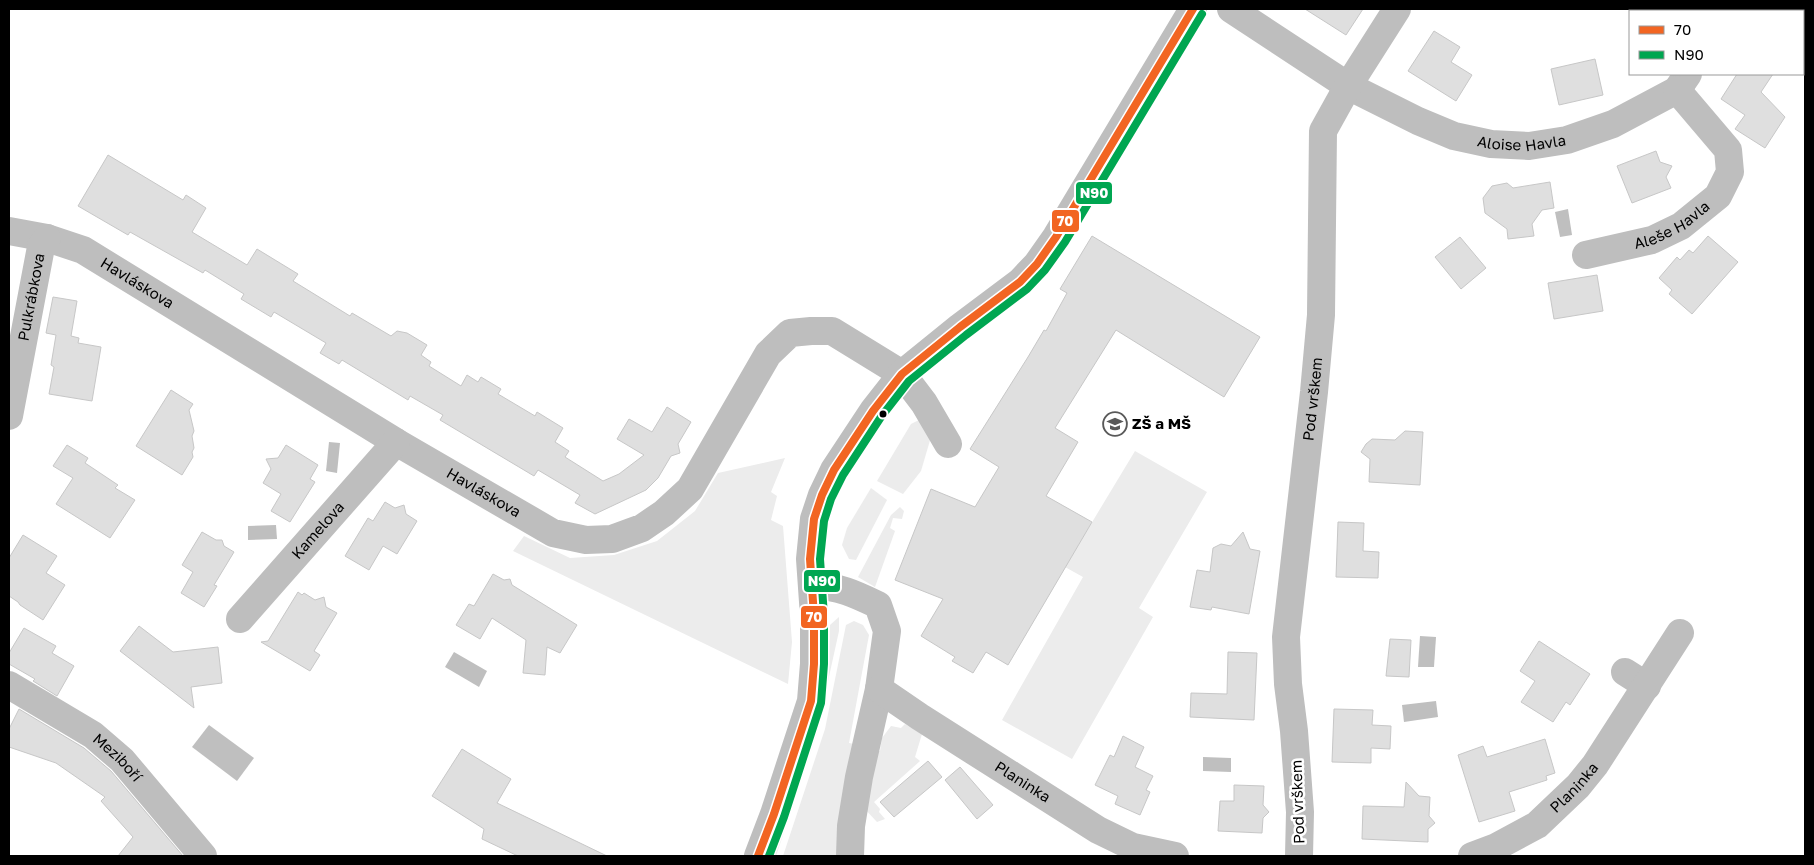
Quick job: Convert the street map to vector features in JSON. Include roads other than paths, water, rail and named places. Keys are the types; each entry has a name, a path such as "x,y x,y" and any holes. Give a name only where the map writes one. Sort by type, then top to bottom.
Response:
{"street":[{"path":"758,856 774,814 810,700 814,664 810,559 814,518 834,470 873,411 902,374 1020,282 1037,264 1056,237 1193,9"},
{"path":"1231,9 1348,86"},
{"name":"Pod vrškem","path":"1299,856 1300,812 1294,731 1288,684 1286,637 1321,315 1324,131 1348,86 1397,9"},
{"name":"Aloise Havla","path":"1348,86 1418,121 1454,136 1491,144 1529,146 1567,140 1613,124 1683,82"},
{"name":"Aleše Havla","path":"1586,254 1652,240 1681,226 1718,196 1730,172 1728,150 1683,82"},
{"name":"Havláskova","path":"9,231 46,238 83,250 396,442 553,533 586,540 612,539 642,528 664,513 690,489 768,354 790,333 832,331 902,374"},
{"name":"Pulkrábkova","path":"9,416 41,247 46,238"},
{"path":"902,374 924,403 948,444"},
{"name":"Kamelova","path":"240,619 396,442"},
{"path":"812,586 841,589 878,605 888,631 879,688 856,793 851,826 850,856"},
{"name":"Planinka","path":"1472,856 1496,847 1537,825 1578,786 1595,765 1636,679 1680,633"},
{"name":"Meziboří","path":"9,685 93,735 122,760 203,856"},
{"name":"Planinka","path":"879,688 920,717 1098,830 1133,847 1175,856"}],"place":[{"name":"ZŠ a MŠ","path":"1115,424"}]}
